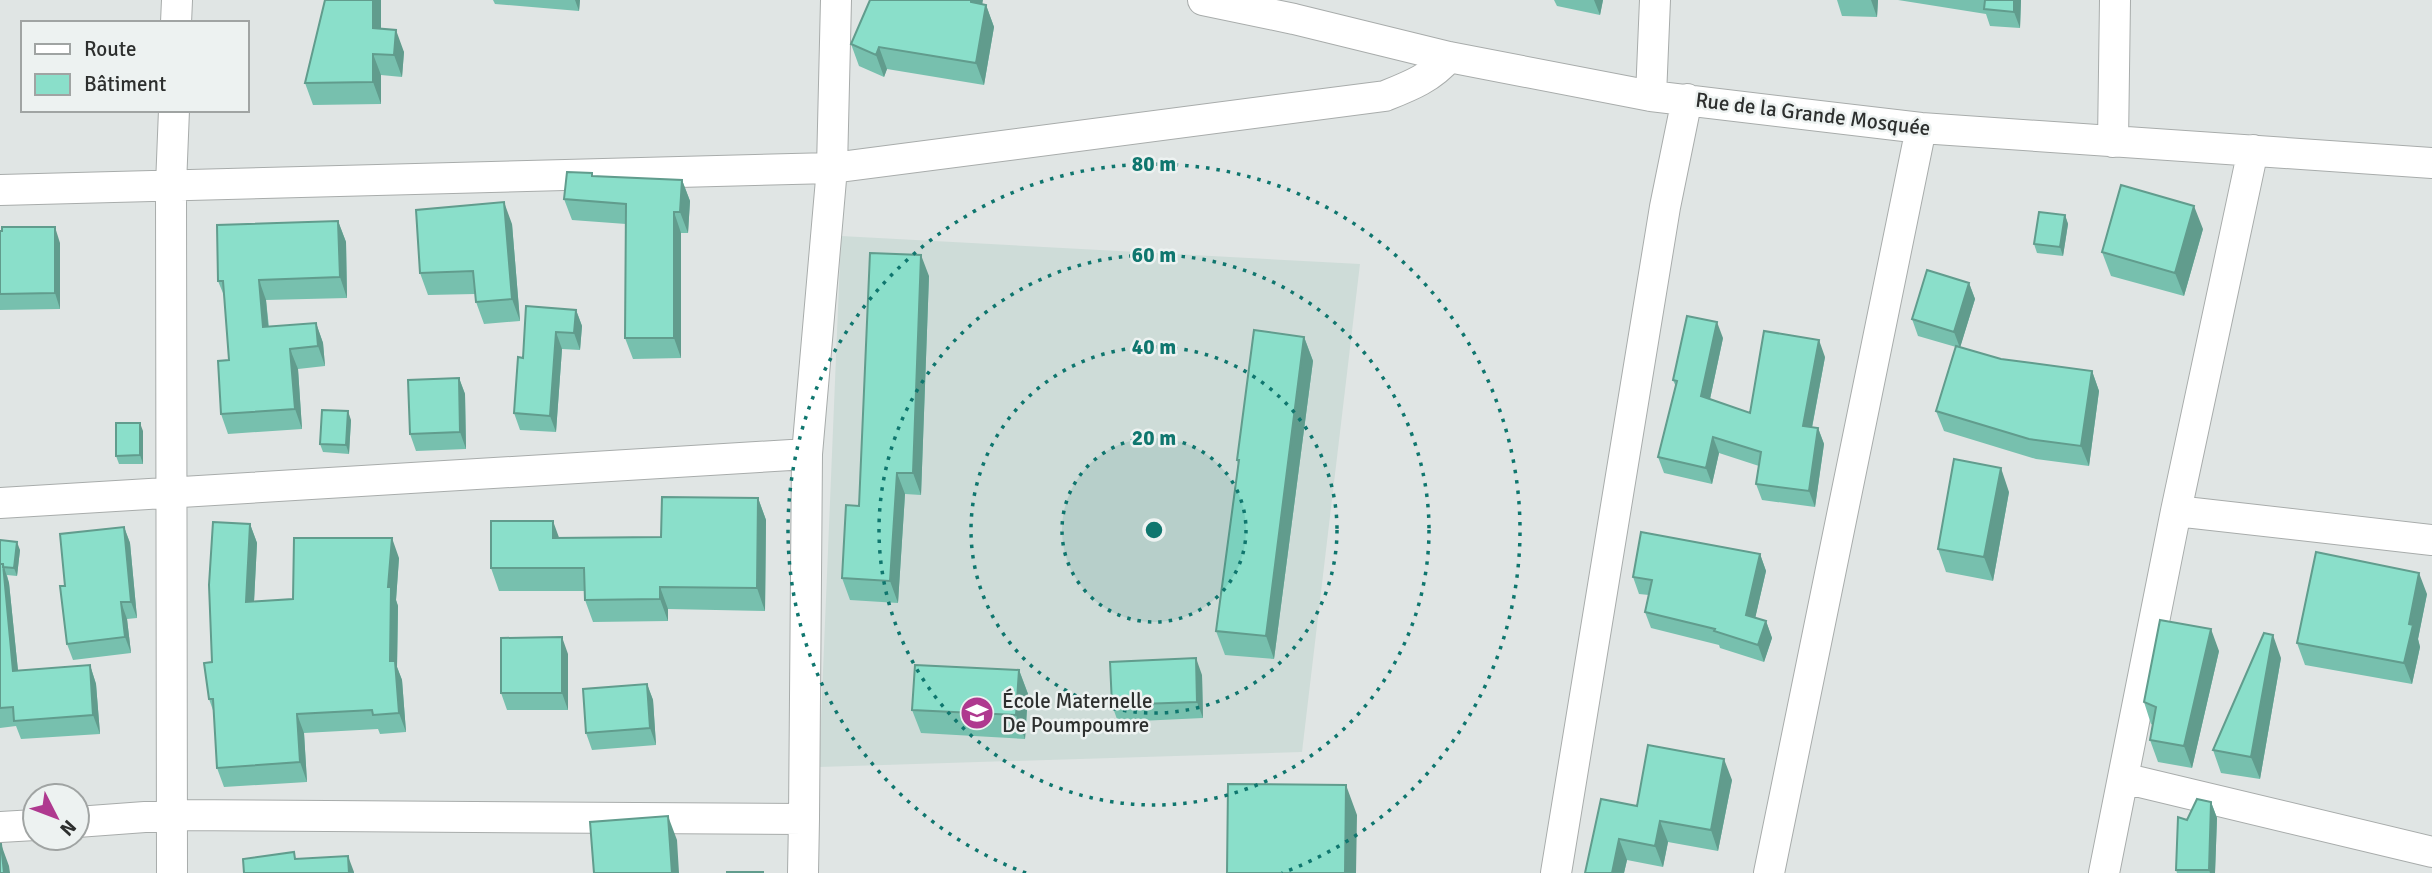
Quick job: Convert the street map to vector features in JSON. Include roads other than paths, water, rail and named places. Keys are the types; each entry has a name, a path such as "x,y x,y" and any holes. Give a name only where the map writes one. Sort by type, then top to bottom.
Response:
{"street":[{"path":"176,21 177,0"},
{"path":"803,873 807,454 832,168 836,0"},
{"name":"Rue de la Grande Mosquée","path":"1203,0 1294,9 1449,57 1651,96 1921,128 2432,163"},
{"path":"1651,96 1655,0"},
{"path":"2113,142 2115,0"},
{"path":"0,190 832,168 1385,96 1416,84 1435,72 1449,57"},
{"path":"1556,873 1665,207 1687,99"},
{"path":"172,873 171,185 174,112"},
{"path":"1769,873 1921,128"},
{"path":"2104,873 2176,511 2253,150"},
{"path":"0,503 807,454"},
{"path":"2176,511 2432,540"},
{"path":"2123,778 2432,852"},
{"path":"91,821 172,815 804,819"},
{"path":"0,827 21,826"}],"place":[{"name":"École Maternelle De Poumpoumre","path":"977,713"}]}
